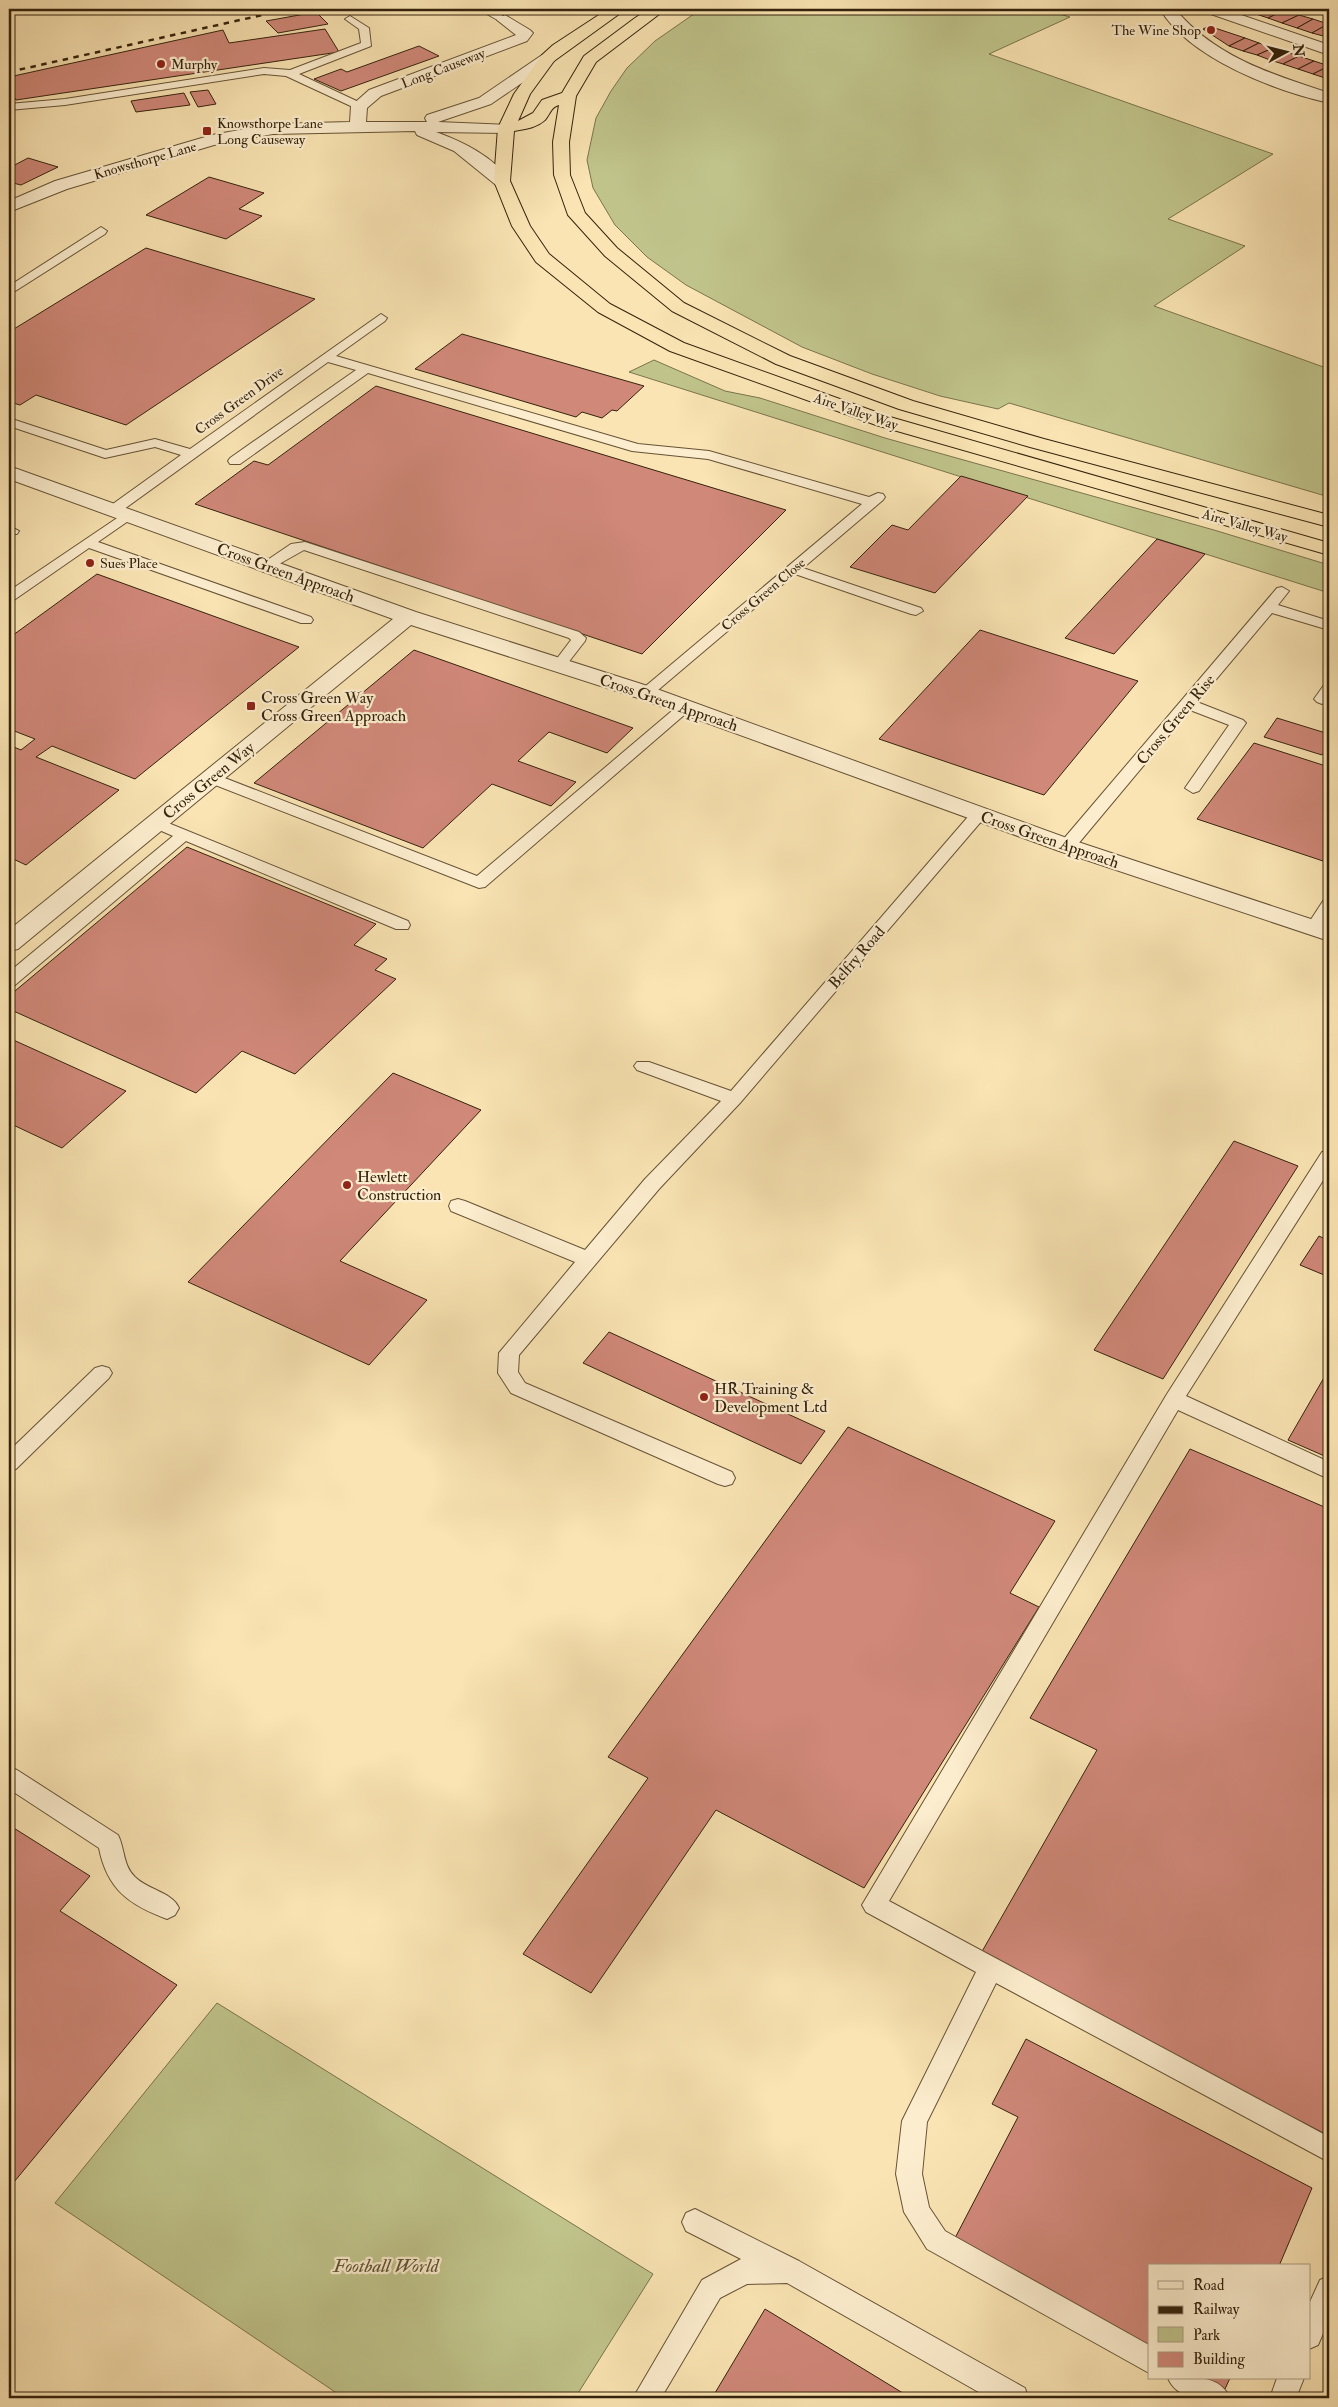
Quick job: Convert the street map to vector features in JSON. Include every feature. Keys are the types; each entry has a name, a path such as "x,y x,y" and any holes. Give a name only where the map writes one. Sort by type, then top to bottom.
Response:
{"highway":[{"path":"506,128 522,94 548,58 559,48 618,9"},
{"path":"506,128 563,135 568,96 590,59 659,9"},
{"path":"506,128 527,124 539,116 548,103 568,96"},
{"name":"Aire Valley Way","path":"506,128 502,181 520,226 542,258 604,308 677,347 883,421 1329,549"},
{"name":"Aire Valley Way","path":"563,135 562,175 577,215 611,252 678,307 783,360 906,404 1037,443 1329,521"}],"street":[{"path":"1085,9 1167,9 1178,24 1204,47 1255,73 1329,98"},
{"path":"1210,9 1329,50"},
{"name":"Long Causeway","path":"359,106 375,93 522,38 525,32 505,20"},
{"name":"Knowsthorpe Lane","path":"405,126 485,101 548,58"},
{"path":"358,127 359,106"},
{"name":"Knowsthorpe Lane","path":"405,126 460,147 486,166 502,181"},
{"name":"Knowsthorpe Lane","path":"9,207 61,185 212,140 273,128 405,126 506,128"},
{"name":"Cross Green Approach","path":"10,474 122,512 408,617 646,693 1067,846 1322,930"},
{"name":"Cross Green Way","path":"11,939 408,617"}],"lane":[{"path":"483,9 505,20"},
{"path":"290,74 358,49 366,44 364,28 350,19"},
{"path":"9,107 65,102 264,71 281,71 290,74 359,106"},
{"path":"9,291 101,231"},
{"name":"Cross Green Drive","path":"122,512 192,454 381,318"},
{"path":"326,357 366,369"},
{"path":"234,461 366,369"},
{"name":"Cross Green Close","path":"366,369 637,448 709,455 876,499 646,693"},
{"path":"9,422 105,454 155,443 192,454"},
{"path":"9,596 88,543 122,512"},
{"path":"88,543 306,620"},
{"path":"267,565 296,547 305,546 579,638 559,665"},
{"path":"793,569 916,611"},
{"name":"Cross Green Rise","path":"1067,846 1282,591"},
{"path":"1270,607 1329,626"},
{"path":"1188,704 1238,723 1193,788"},
{"path":"211,778 479,883 685,707"},
{"name":"Belfry Road","path":"725,1478 518,1388 508,1373 509,1353 652,1184 734,1099 979,814"},
{"path":"156,823 402,925"},
{"path":"9,981 184,835"},
{"path":"1322,930 1329,905"},
{"path":"643,1066 734,1099"},
{"path":"1329,1157 1174,1399 874,1905 1329,2150"},
{"path":"458,1206 588,1259"},
{"path":"9,1463 102,1373"},
{"path":"1174,1399 1329,1471"},
{"path":"9,1777 110,1842 113,1864 130,1890 167,1908"},
{"path":"991,1968 915,2121 909,2174 917,2212 936,2240 1148,2359"},
{"path":"695,2222 790,2270 1015,2398"},
{"path":"646,2398 711,2289 745,2272 790,2270"},
{"path":"1310,2334 1329,2289"},
{"path":"1184,2380 1216,2398"},
{"path":"1283,2398 1290,2380"}],"green space":[{"path":"701,9 1041,9 1070,17 989,54 1273,154 1168,219 1245,246 1154,306 1329,369 1329,497 1009,403 998,409 940,396 872,374 802,347 686,285 647,257 615,225 593,188 587,160 596,118 627,68 655,41"},
{"path":"654,360 725,391 760,398 885,438 1214,530 1329,565 1329,593 629,372"},
{"name":"Football World","path":"217,2003 653,2274 575,2398 344,2398 55,2203"}],"building":[{"path":"1263,9 1285,10 1268,18 1253,13"},
{"path":"1285,10 1299,15 1282,23 1268,18"},
{"path":"316,12 328,24 278,33 266,21"},
{"path":"1299,15 1313,19 1297,28 1282,23"},
{"path":"1313,19 1328,24 1312,33 1297,28"},
{"path":"1328,24 1329,36 1312,33"},
{"path":"1209,26 1245,38 1229,46 1203,29"},
{"name":"Murphy","path":"325,29 339,52 16,100 15,98 9,99 9,90 13,89 9,77 223,30 229,43"},
{"path":"1245,38 1259,43 1243,51 1229,46"},
{"path":"1259,43 1273,48 1257,55 1243,51"},
{"path":"419,46 439,56 341,91 314,79 341,69 347,72"},
{"path":"1273,48 1286,52 1270,60 1257,55"},
{"path":"1286,52 1299,56 1283,64 1270,60"},
{"path":"1299,56 1314,61 1298,69 1283,64"},
{"path":"1314,61 1329,66 1313,74 1298,69"},
{"path":"1329,66 1328,79 1313,74"},
{"path":"208,90 216,104 198,107 190,92"},
{"path":"184,93 190,105 136,112 131,101"},
{"path":"28,158 58,167 21,185 9,182 9,168"},
{"path":"209,177 264,193 239,209 262,216 226,239 146,215"},
{"path":"146,248 315,299 126,425 36,395 20,405 9,402 9,332"},
{"path":"462,334 644,386 617,411 612,410 602,418 582,412 576,417 415,369"},
{"path":"376,386 786,510 642,654 195,504 254,461 268,465"},
{"path":"961,476 1028,496 935,593 850,567 892,525 908,530"},
{"path":"1157,539 1205,554 1114,654 1065,638"},
{"path":"97,574 299,647 135,779 52,746 36,757 119,790 26,865 9,857 9,745 21,750 35,739 9,729 9,638"},
{"path":"980,630 1138,681 1044,795 879,739"},
{"path":"414,650 633,728 607,753 549,732 518,761 576,782 551,806 492,784 423,848 254,783"},
{"path":"1277,718 1329,734 1329,743 1322,755 1264,737"},
{"path":"1254,743 1329,767 1329,863 1197,819"},
{"path":"187,847 376,924 354,945 387,959 375,970 396,979 295,1074 242,1051 196,1093 9,1009 9,996"},
{"path":"9,1038 126,1091 62,1148 9,1123"},
{"name":"Hewlett Construction","path":"393,1073 481,1110 340,1261 427,1300 369,1365 188,1282"},
{"path":"1234,1141 1298,1166 1163,1379 1094,1350"},
{"path":"1319,1236 1329,1241 1329,1277 1300,1265"},
{"name":"HR Training & Development Ltd","path":"609,1332 825,1431 801,1464 583,1363"},
{"path":"1329,1369 1329,1458 1288,1440"},
{"path":"848,1427 1055,1521 1010,1593 1039,1607 864,1888 716,1810 591,1993 523,1954 648,1778 608,1757"},
{"path":"1190,1449 1329,1509 1329,2136 980,1955 1097,1750 1030,1718"},
{"path":"9,1825 90,1876 60,1911 177,1985 9,2188"},
{"path":"1026,2039 1312,2188 1280,2264 1148,2264 1148,2346 955,2238 1018,2117 992,2104"},
{"path":"765,2309 911,2398 712,2398"},
{"path":"1209,2380 1229,2380 1225,2389"}],"railway":[{"path":"9,72 289,9"}],"place":[{"name":"The Wine Shop","path":"1211,30"},
{"name":"Murphy","path":"161,64"},
{"name":"Knowsthorpe Lane Long Causeway","path":"207,131"},
{"name":"Sues Place","path":"90,563"},
{"name":"Cross Green Way Cross Green Approach","path":"251,706"},
{"name":"Hewlett Construction","path":"347,1185"},
{"name":"HR Training & Development Ltd","path":"704,1397"}]}
